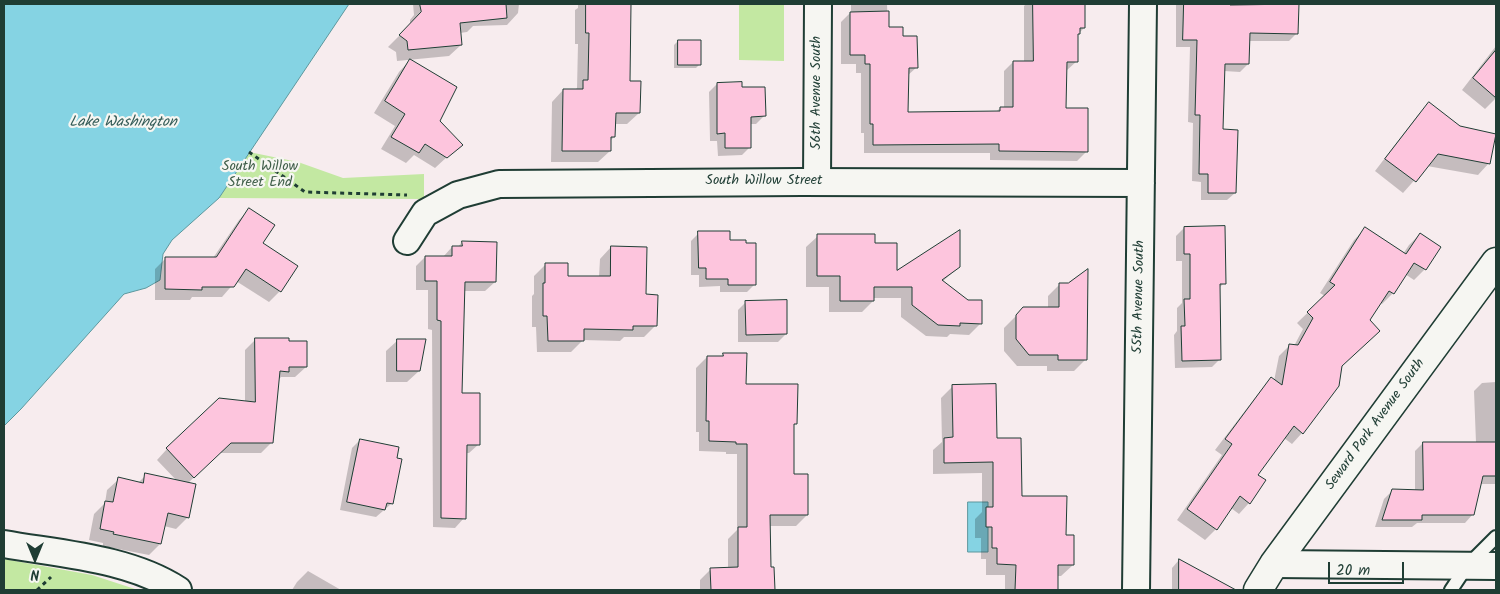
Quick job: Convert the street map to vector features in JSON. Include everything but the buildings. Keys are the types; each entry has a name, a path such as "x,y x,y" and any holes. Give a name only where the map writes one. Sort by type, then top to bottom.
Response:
{"main road":[{"name":"Seward Park Avenue South","path":"1258,590 1274,564 1496,262"}],"street":[{"name":"56th Avenue South","path":"817,182 818,4"},
{"name":"55th Avenue South","path":"1136,590 1143,4"},
{"name":"South Willow Street","path":"407,241 425,213 458,195 499,184 817,182 1141,183"},
{"path":"4,544 120,565 161,580 178,590"},
{"path":"1274,564 1496,566"}],"lane":[{"path":"1451,590 1467,566 1496,537"}],"path":[{"path":"249,152 305,192 411,195"}],"green space":[{"path":"739,4 784,4 784,61 739,60"},
{"name":"South Willow Street End","path":"249,152 298,162 343,178 424,174 424,199 219,198"},
{"path":"4,559 92,575 138,590 4,590"}],"water":[{"name":"Lake Washington","path":"4,4 349,4 219,198 172,240 163,254 160,280 146,288 124,294 4,426"},
{"path":"968,502 988,502 988,552 968,552"}]}
